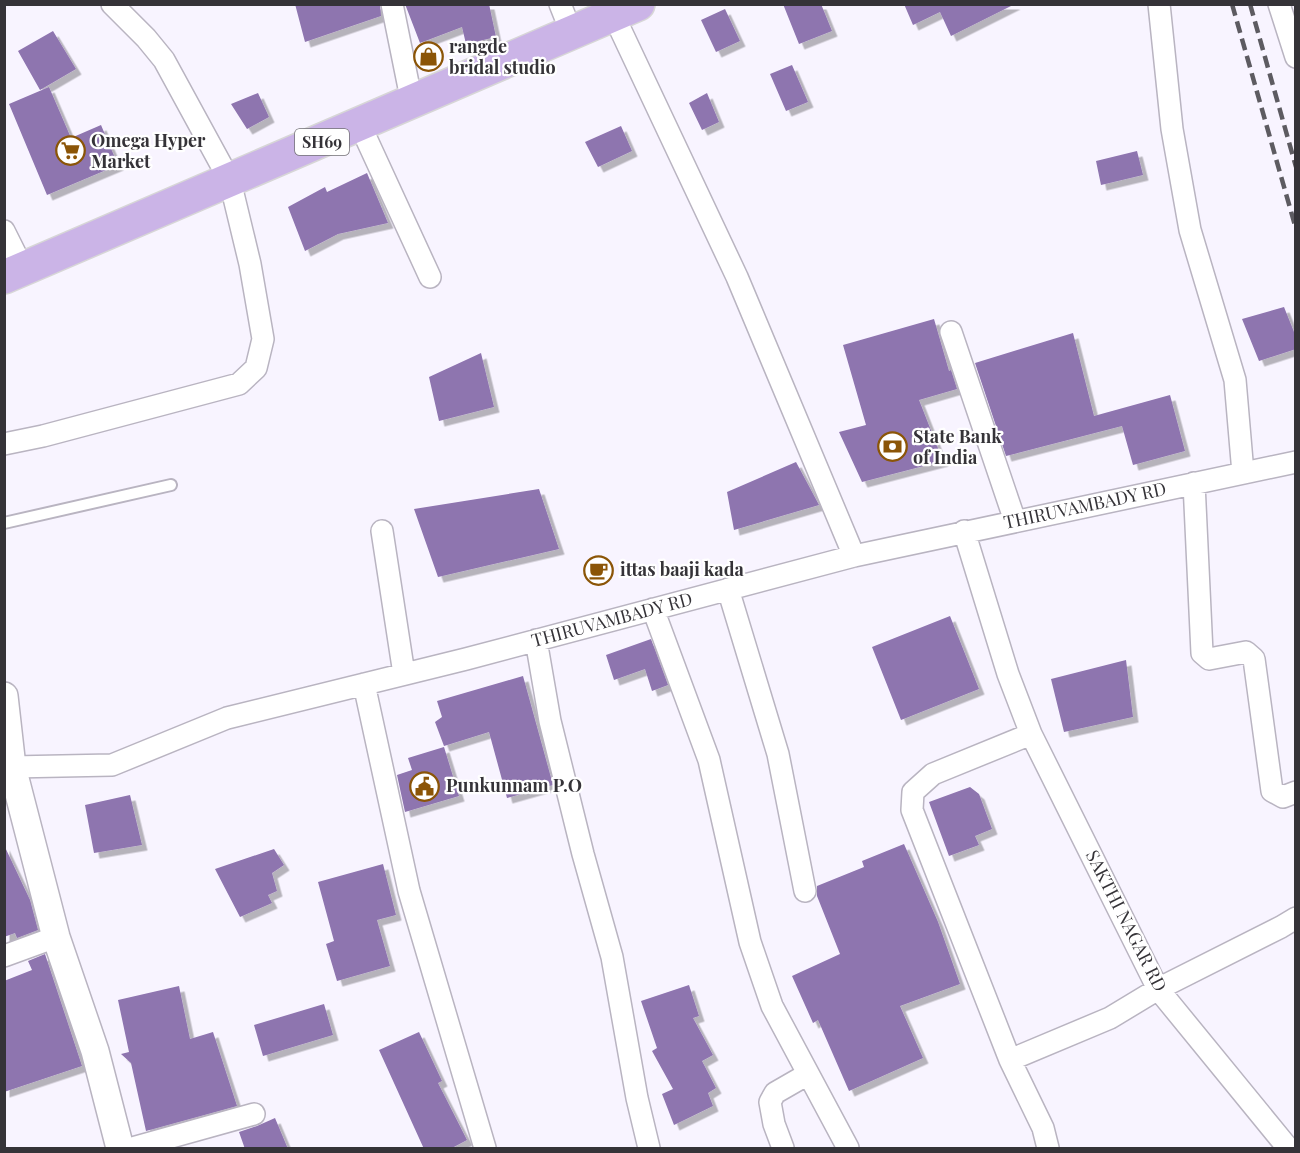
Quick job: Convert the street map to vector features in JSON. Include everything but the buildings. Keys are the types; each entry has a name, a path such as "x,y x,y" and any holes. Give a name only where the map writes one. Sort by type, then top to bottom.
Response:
{"main road":[{"name":"SH69","path":"14,273 412,103 566,19 626,10"}],"street":[{"path":"4,444 75,428 239,384 256,368 263,339 250,264 230,181 164,60 112,4"},
{"path":"392,4 412,103"},
{"path":"1159,4 1174,140 1190,230 1235,380 1244,473"},
{"path":"1279,4 1291,30 1296,57"},
{"path":"626,10 854,555"},
{"path":"360,125 430,277"},
{"path":"4,231 14,273"},
{"path":"951,333 1015,521"},
{"name":"THIRUVAMBADY RD","path":"8,766 112,765 227,718 536,640 854,555 1296,462"},
{"path":"1194,483 1202,653 1209,659 1246,652 1254,659 1272,791 1283,797 1296,792"},
{"path":"382,531 404,674"},
{"name":"SAKTHI NAGAR RD","path":"964,531 1008,674 1031,734 1158,989 1288,1149"},
{"path":"728,589 778,754 805,891"},
{"path":"653,609 709,760 750,942 772,1006 848,1149"},
{"path":"536,640 550,721 583,854 612,957 637,1098 650,1149"},
{"path":"364,684 409,891 485,1149"},
{"path":"4,696 8,766 56,937 94,1047 120,1149"},
{"path":"1031,734 933,774 913,792 912,810 1010,1060 1043,1128 1048,1149"},
{"path":"1010,1060 1110,1017 1158,989 1296,918"},
{"path":"4,956 56,937"},
{"path":"783,1149 774,1124 770,1102 775,1093 808,1074"},
{"path":"132,1149 254,1114"}],"lane":[{"path":"4,524 171,485"}],"railway":[{"path":"1232,4 1296,229"},
{"path":"1250,4 1296,167"}],"place":[{"name":"rangde bridal studio","path":"428,57"},
{"name":"Omega Hyper Market","path":"70,151"},
{"name":"State Bank of India","path":"892,447"},
{"name":"ittas baaji kada","path":"599,570"},
{"name":"Punkunnam P.O","path":"425,786"}]}
